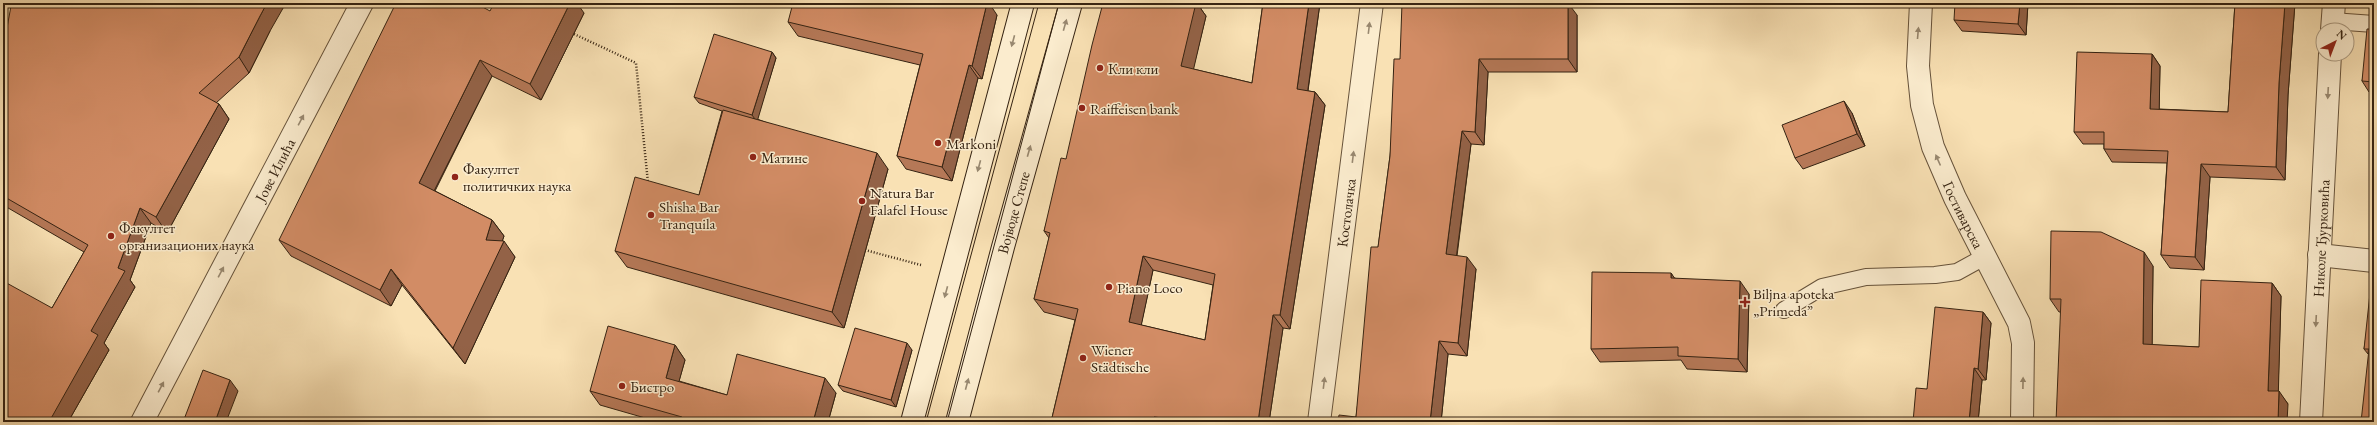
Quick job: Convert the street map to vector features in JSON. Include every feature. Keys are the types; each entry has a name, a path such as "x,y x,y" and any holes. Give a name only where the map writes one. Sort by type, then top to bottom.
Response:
{"street":[{"name":"Јове Илића","path":"142,422 362,3"},
{"path":"912,422 1023,3"},
{"name":"Војводе Степе","path":"957,422 1002,247 1071,3"},
{"name":"Костолачка","path":"1319,422 1372,3"},
{"name":"Гостиварска","path":"1921,3 1918,66 1922,105 1933,147 1955,198 2019,323 2021,333 2022,422"},
{"name":"Николе Ђурковића","path":"2311,422 2330,62"},
{"path":"2319,255 2374,261"}],"lane":[{"path":"2332,18 2374,24"},
{"path":"1784,310 1822,287 1866,277 1935,275 1957,272 1986,256"}],"path":[{"path":"574,34 636,63 648,184 655,186"},
{"path":"865,250 927,267"}],"building":[{"name":"Факултет организационих наука","path":"13,3 267,3 239,57 199,93 219,104 156,217 140,208 118,268 125,271 91,331 98,335 49,422 3,422 3,281 52,308 88,245 3,196 3,50 11,6"},
{"path":"396,3 475,3 490,11 494,3 570,3 530,84 480,60 419,183 492,220 486,240 504,241 453,348 391,269 380,290 279,240"},
{"path":"793,3 987,3 972,66 969,65 942,167 897,156 923,54 788,22"},
{"path":"1103,3 1196,3 1181,66 1252,83 1263,3 1309,3 1297,89 1315,92 1280,315 1273,315 1258,422 1198,422 1154,417 1153,422 1051,422 1078,309 1034,299 1050,233 1044,231 1061,158 1066,159","holes":["1143,256 1215,274 1205,340 1129,322"]},
{"path":"1402,3 1568,3 1568,59 1479,59 1475,132 1462,131 1446,254 1467,257 1458,343 1439,341 1430,422 1338,422 1339,415 1356,417 1371,247 1378,247 1390,156 1394,59 1400,59"},
{"path":"1955,3 2020,3 2018,24 1954,20"},
{"path":"2235,3 2285,3 2279,83 2276,167 2201,164 2195,257 2161,255 2168,151 2104,149 2104,132 2074,132 2077,52 2152,54 2150,109 2228,112"},
{"path":"2367,29 2374,29 2374,82 2362,81"},
{"path":"714,34 772,52 752,115 694,97"},
{"path":"1844,101 1857,134 1795,158 1782,125"},
{"path":"723,110 877,153 832,312 615,251 635,177 699,195"},
{"path":"2051,231 2101,232 2144,252 2143,344 2199,347 2201,280 2272,283 2268,391 2279,391 2278,422 2056,422 2061,299 2050,299"},
{"path":"1592,272 1671,273 1671,278 1740,281 1738,359 1678,356 1678,347 1591,349"},
{"path":"2371,284 2374,285 2374,422 2361,422 2369,349 2364,349"},
{"path":"1935,307 1983,312 1978,369 1974,368 1969,422 1913,422 1916,388 1927,389"},
{"path":"608,326 675,345 666,378 727,395 737,354 825,378 813,422 681,422 682,417 590,391"},
{"path":"855,328 907,343 891,400 838,385"},
{"path":"203,370 230,380 215,422 183,422"}],"tram line":[{"path":"926,422 1039,3"},
{"path":"947,422 1059,3"}],"place":[{"name":"Кли кли","path":"1100,68"},
{"name":"Raiffeisen bank","path":"1082,108"},
{"name":"Markoni","path":"938,143"},
{"name":"Матине","path":"753,157"},
{"name":"Факултет политичких наука","path":"455,177"},
{"name":"Natura Bar Falafel House","path":"862,201"},
{"name":"Shisha Bar Tranquila","path":"651,215"},
{"name":"Факултет организационих наука","path":"111,236"},
{"name":"Piano Loco","path":"1109,287"},
{"name":"Biljna apoteka „Primeda”","path":"1745,302"},
{"name":"Wiener Städtische","path":"1083,358"},
{"name":"Бистро","path":"622,386"}]}
